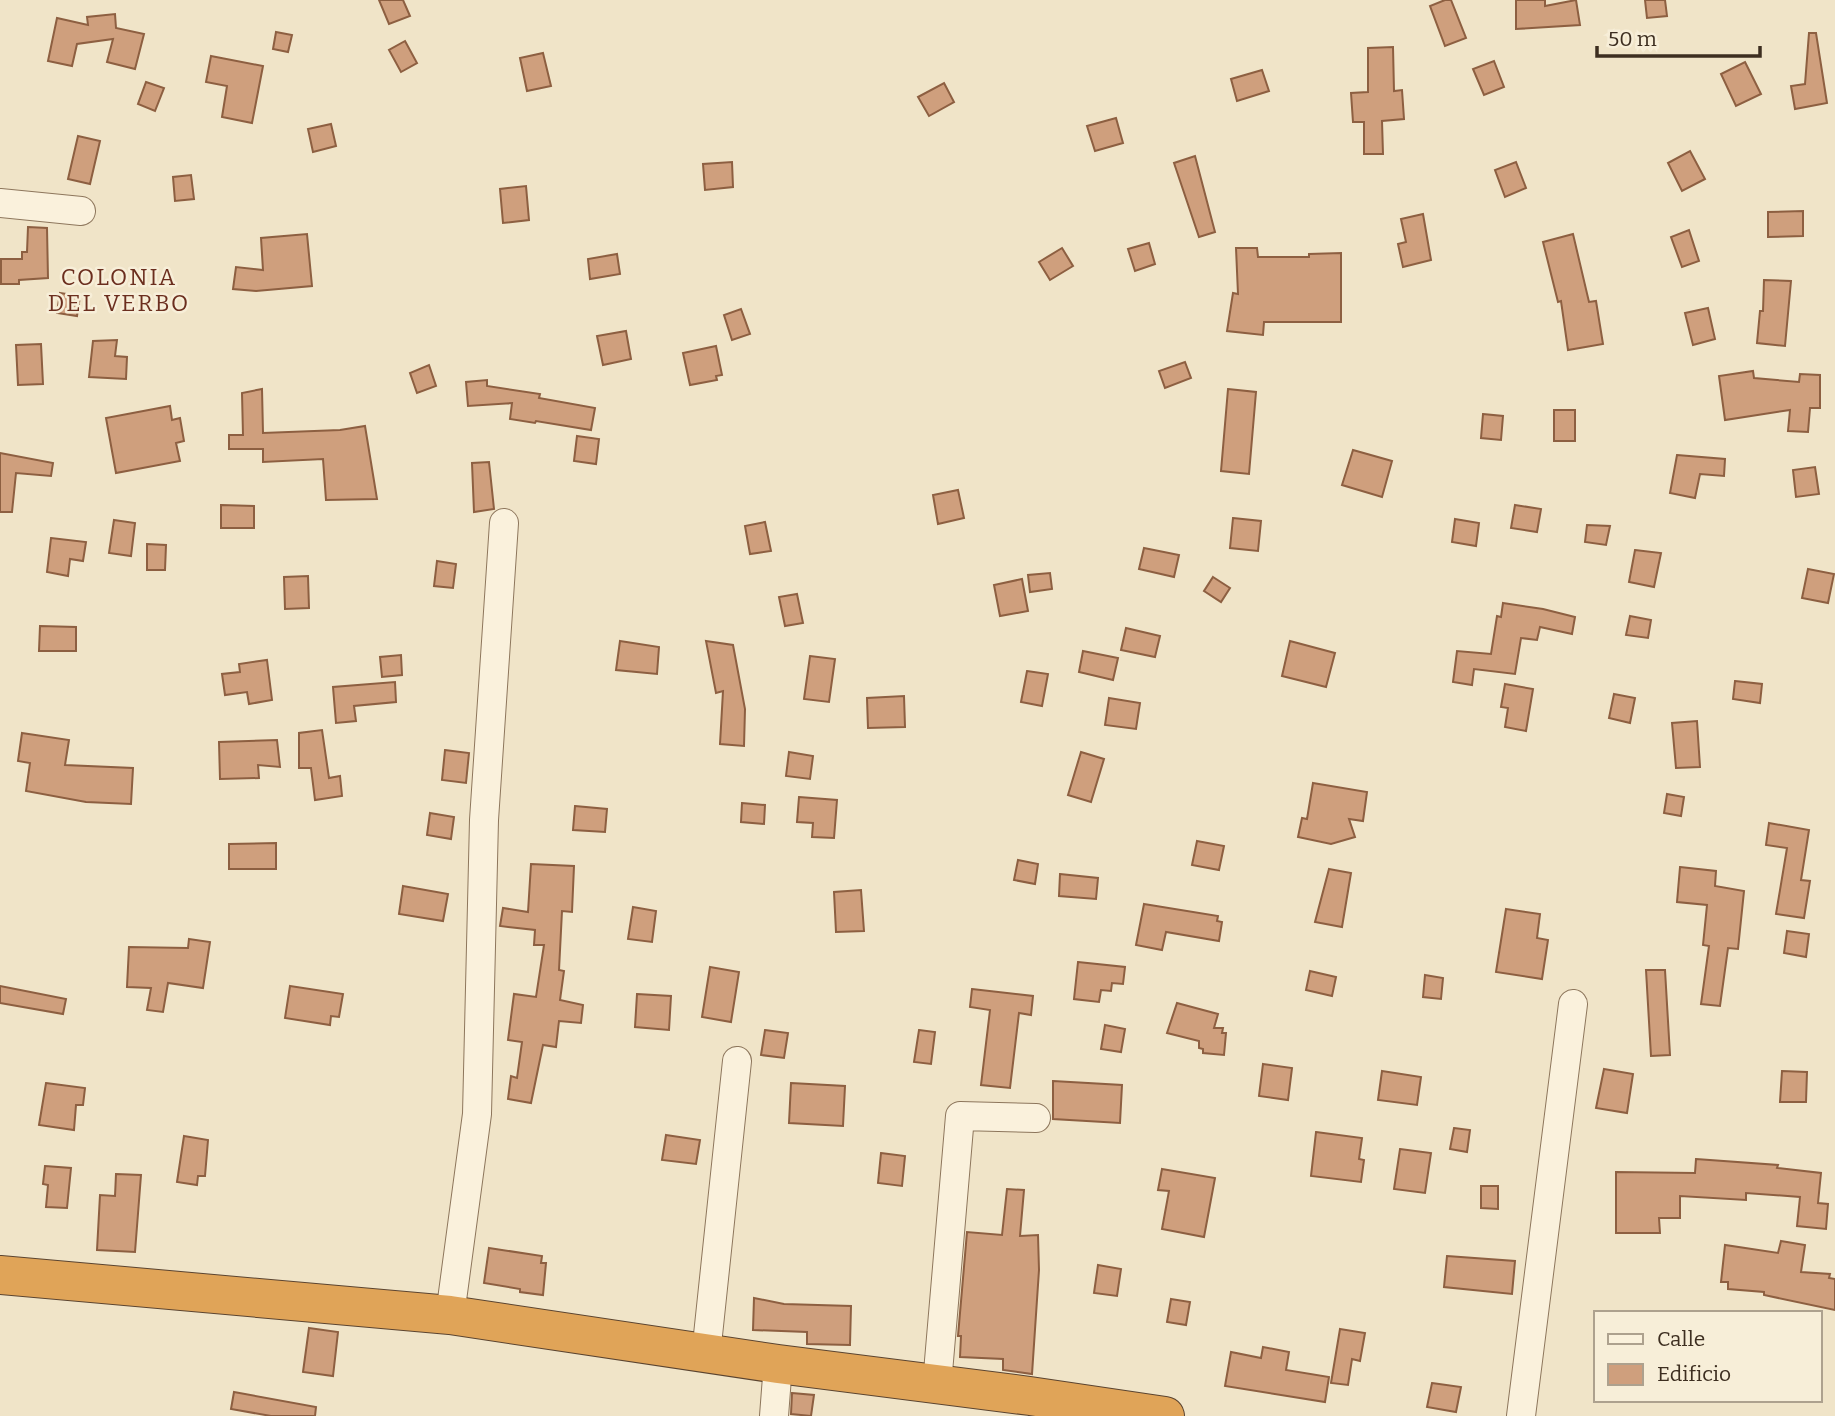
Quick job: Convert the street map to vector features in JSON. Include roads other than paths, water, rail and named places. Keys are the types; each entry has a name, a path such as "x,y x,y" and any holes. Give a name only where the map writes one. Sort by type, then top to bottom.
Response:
{"highway":[{"path":"0,1275 450,1315 706,1354 1164,1416"}],"street":[{"path":"0,203 81,211"},
{"path":"450,1315 477,1114 484,820 504,523"},
{"path":"1521,1416 1573,1004"},
{"path":"706,1354 737,1061"},
{"path":"937,1384 960,1116 1036,1118"},
{"path":"774,1416 778,1364"}],"district":[{"name":"COLONIA DEL VERBO","path":"119,290"}]}
